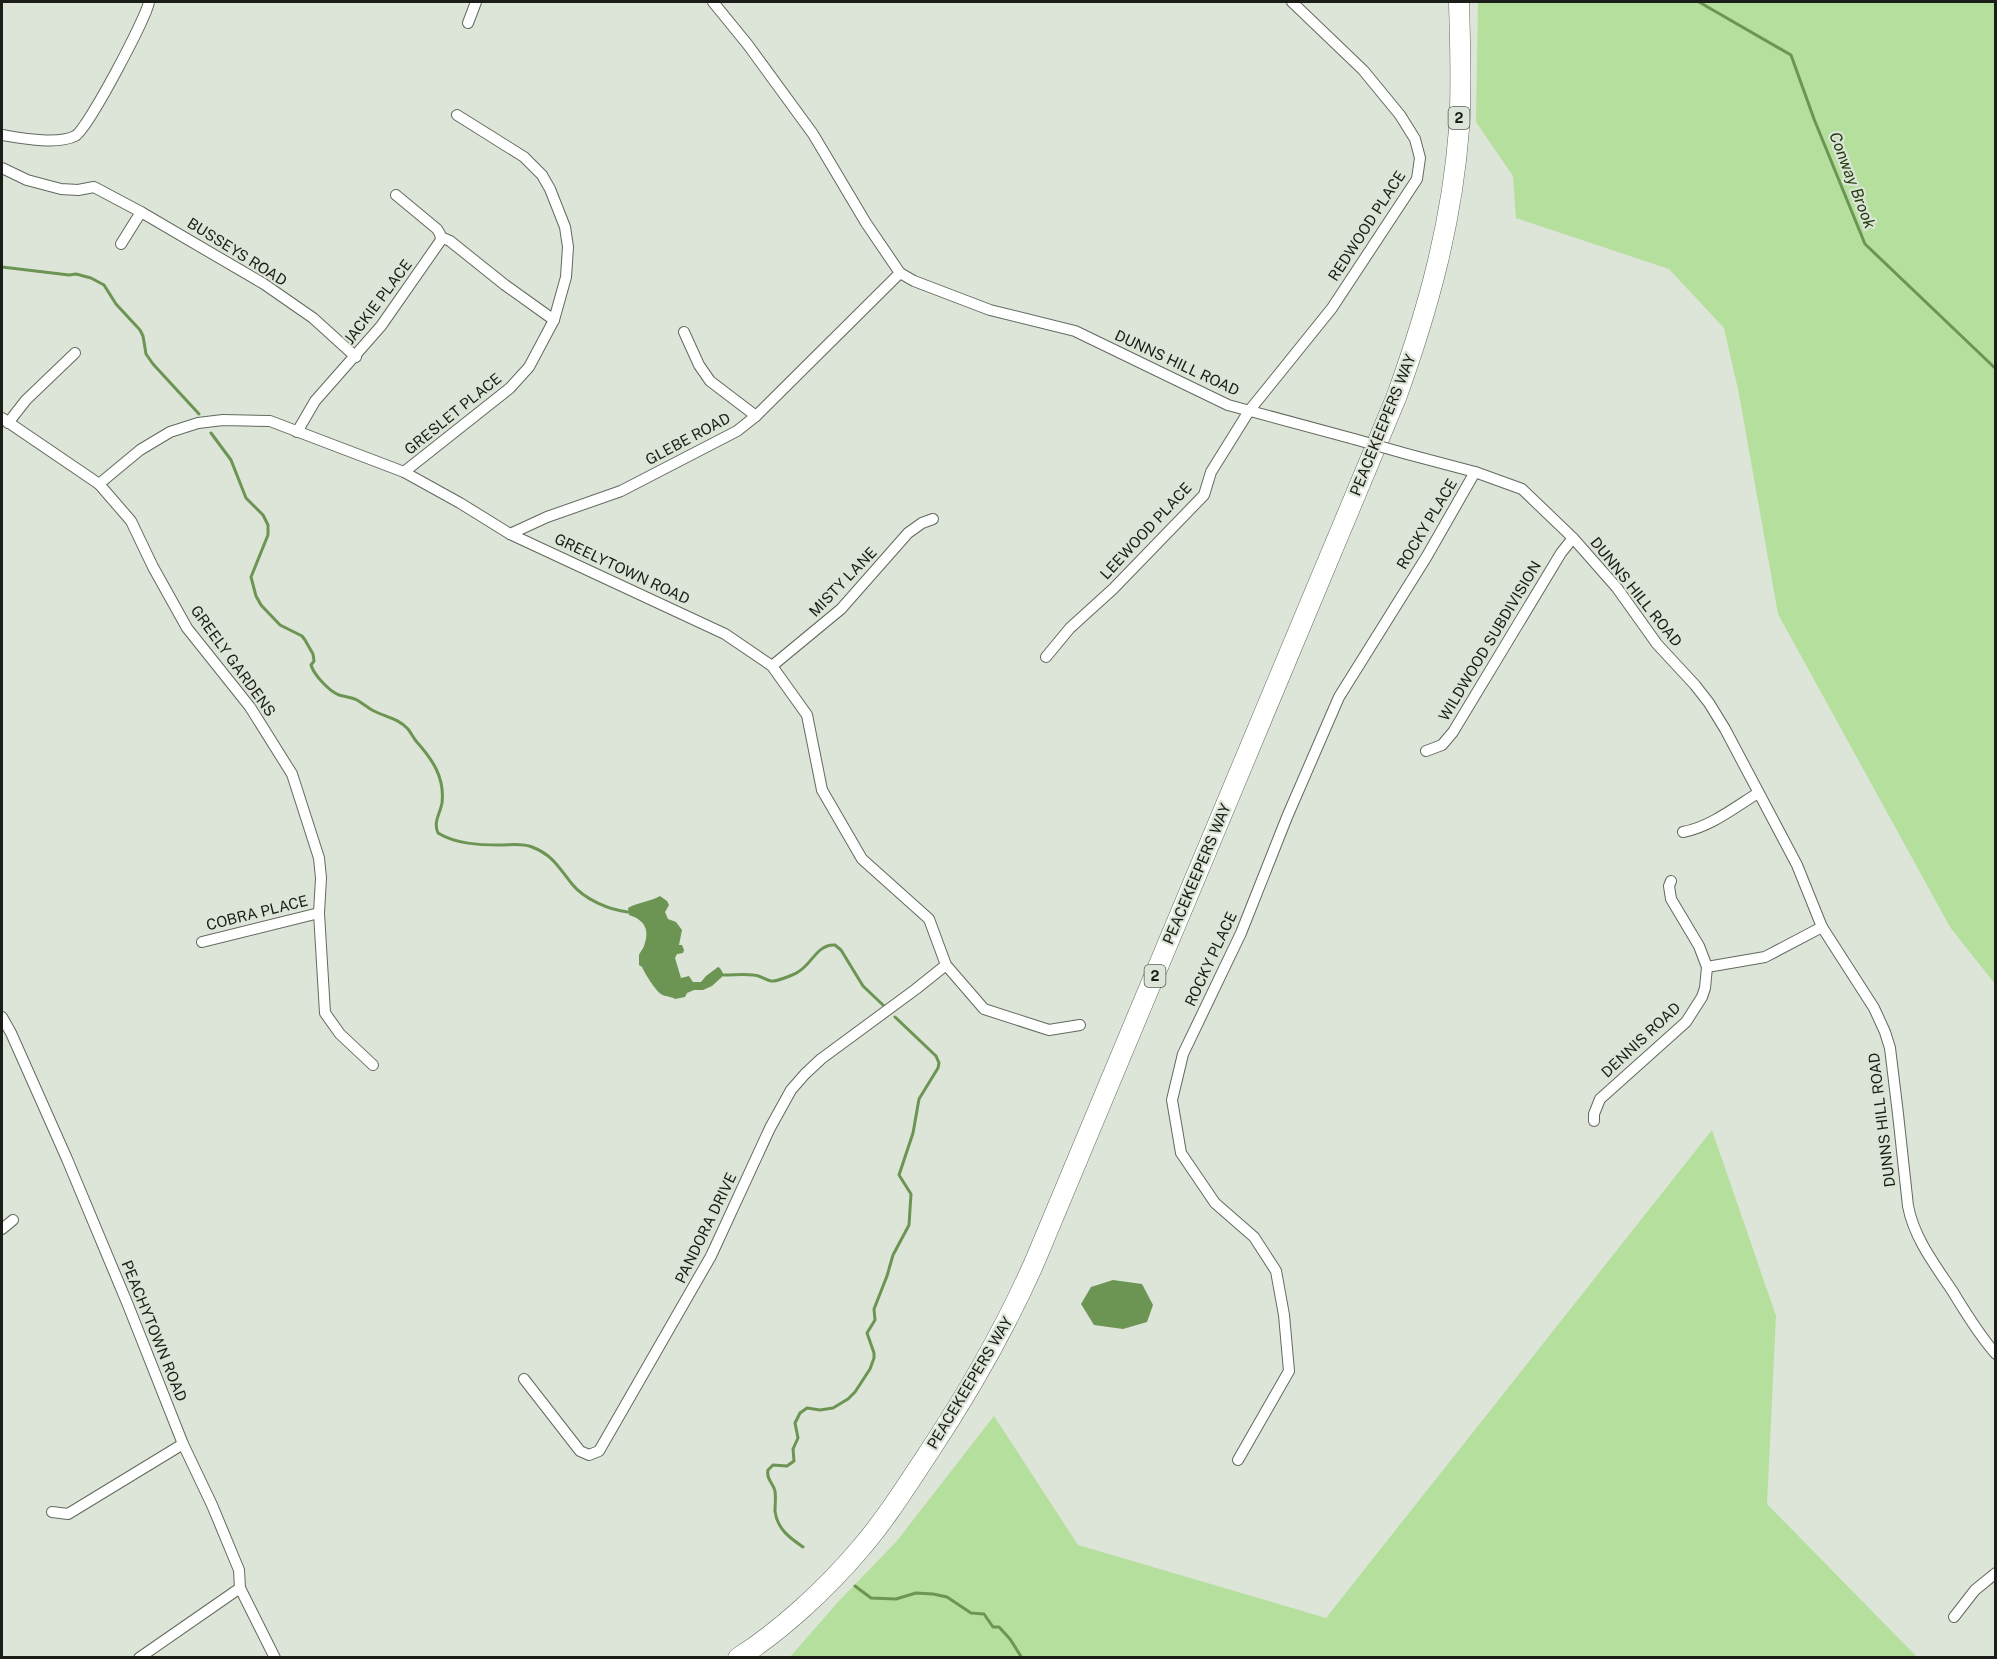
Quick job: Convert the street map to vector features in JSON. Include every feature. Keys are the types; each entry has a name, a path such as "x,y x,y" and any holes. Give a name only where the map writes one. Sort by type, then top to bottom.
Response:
{"highway":[{"name":"PEACEKEEPERS WAY","path":"743,1655 828,1584 861,1548 893,1506 982,1369 1011,1314 1045,1240 1396,398 1414,349 1433,286 1454,180 1459,129 1459,2"}],"street":[{"path":"2,135 49,140 74,136 81,132 107,90 142,22 149,2"},
{"path":"468,23 476,2"},
{"path":"713,2 748,45 813,134 866,223 900,273"},
{"name":"REDWOOD PLACE","path":"1249,411 1332,308 1417,179 1420,159 1415,139 1400,115 1363,70 1292,2"},
{"name":"GRESLET PLACE","path":"404,472 510,388 529,367 554,320 566,277 568,247 565,227 550,189 537,169 524,157 458,115"},
{"name":"BUSSEYS ROAD","path":"2,168 27,180 61,189 94,187 141,212 264,284 313,318 356,357"},
{"path":"396,195 437,229 441,237 450,241 554,320"},
{"path":"121,244 141,212"},
{"name":"JACKIE PLACE","path":"297,432 315,401 381,326 440,243 441,237"},
{"name":"DUNNS HILL ROAD","path":"900,273 914,281 990,310 1075,331 1228,405 1475,472 1522,489 1573,538 1623,594 1661,648 1704,696 1723,726 1797,865 1822,927 1874,1008 1887,1040 1908,1206 1914,1229 1970,1320 1995,1354"},
{"name":"GLEBE ROAD","path":"510,534 547,517 621,491 737,431 756,416 900,273"},
{"path":"684,332 699,365 710,381 756,416"},
{"path":"75,353 59,366 5,421 99,484"},
{"name":"LEEWOOD PLACE","path":"1046,657 1070,628 1113,589 1204,495 1211,472 1249,411"},
{"name":"GREELYTOWN ROAD","path":"99,484 140,450 170,432 198,423 244,419 270,421 404,472 510,534 725,634 772,666 807,716 822,790 862,859 928,919 946,965 984,1009 1049,1030 1080,1025"},
{"name":"ROCKY PLACE","path":"1238,1460 1289,1371 1284,1315 1276,1271 1254,1237 1215,1203 1181,1152 1173,1100 1183,1054 1240,933 1339,697 1427,556 1475,472"},
{"name":"GREELY GARDENS","path":"99,484 131,521 153,567 187,628 250,707 292,774 319,858 321,878 318,913 325,1013 340,1034 373,1065"},
{"name":"MISTY LANE","path":"772,666 841,609 908,533 922,523 933,519"},
{"name":"WILDWOOD SUBDIVISION","path":"1426,751 1442,745 1453,732 1561,553 1573,538"},
{"path":"1683,832 1697,829 1711,822 1758,793"},
{"path":"1671,881 1669,886 1671,899 1699,946 1707,966 1765,957 1822,927"},
{"name":"COBRA PLACE","path":"202,942 318,913"},
{"name":"PANDORA DRIVE","path":"524,1379 580,1451 590,1455 599,1451 707,1263 770,1128 791,1090 821,1059 946,965"},
{"name":"DENNIS ROAD","path":"1594,1122 1594,1114 1600,1099 1693,1014 1705,988 1707,966"},
{"name":"PEACHYTOWN ROAD","path":"2,1017 67,1159 183,1443 212,1505 239,1570 240,1588 275,1658"},
{"path":"2,1229 13,1220"},
{"path":"52,1512 68,1514 183,1443"},
{"path":"1954,1617 1975,1590 1995,1573"},
{"path":"140,1658 240,1588"}],"shaded area":[{"path":"1478,2 1995,2 1995,984 1950,927 1778,614 1739,394 1724,328 1669,269 1516,218 1513,176 1476,122"},
{"path":"660,896 669,905 665,912 668,919 676,922 682,930 679,945 682,945 684,950 675,958 681,978 689,976 693,982 701,982 718,967 724,975 712,986 703,990 694,990 687,993 685,997 675,999 659,992 639,965 639,955 646,940 646,930 639,920 629,915 628,908"},
{"path":"1712,1130 1776,1316 1767,1504 1917,1657 790,1657 838,1602 896,1542 994,1416 1078,1545 1326,1618"},
{"path":"1113,1280 1142,1284 1153,1305 1147,1322 1123,1329 1094,1325 1081,1304 1091,1287"}],"waterway":[{"name":"Conway Brook","path":"1699,2 1791,55 1814,119 1865,244 1996,369"},
{"path":"2,267 76,274 104,285 116,304 140,330 146,354 153,364 199,414"},
{"path":"211,433 231,460 246,498 263,515 268,525 268,535 251,577 261,605 280,625 302,636 313,654 314,661 311,665 313,669 331,690 357,700 372,710 400,722 408,729 432,762 439,777 442,803 437,822 438,833 452,840 468,843 532,847 550,858 572,884 590,899 628,912"},
{"path":"724,975 756,975 773,981 798,972 819,951 835,945 841,950 863,986 883,1005"},
{"path":"803,1547 778,1523 775,1511 775,1491 768,1470 773,1465 787,1466 794,1461 793,1449 798,1438 795,1423 800,1413 807,1408 820,1410 833,1408 848,1399 870,1369 874,1353 867,1333 875,1320 874,1309 893,1255 909,1225 911,1194 899,1175 913,1133 919,1099 939,1063 936,1056 895,1017"},
{"path":"855,1586 871,1598 896,1599 916,1593 947,1597 971,1613 984,1614 993,1627 999,1627 1010,1639 1022,1658"}]}
